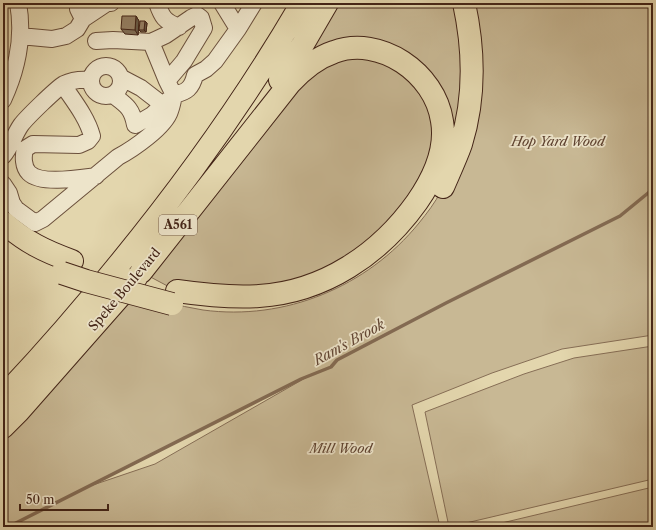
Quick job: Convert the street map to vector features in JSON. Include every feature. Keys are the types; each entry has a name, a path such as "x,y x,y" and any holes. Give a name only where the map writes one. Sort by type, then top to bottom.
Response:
{"highway":[{"name":"Speke Boulevard","path":"3,397 26,374 93,296 160,214 226,123 279,42 302,3"},
{"name":"Speke Boulevard","path":"3,427 141,272 196,201 238,143 302,46 327,3"},
{"path":"3,241 18,251 67,267 175,297 204,310 262,310 301,302 327,293 349,283 372,269 391,253 410,234 428,212 441,192 461,144 468,113 471,84 469,27 464,3"},
{"path":"141,272 290,83 303,69 318,58 335,51 353,48 370,48 391,56 408,66 424,81 436,99 442,120 443,140 436,168 422,194 405,219 385,241 362,259 338,274 309,286 260,296 234,297 206,295 175,297"},
{"path":"3,222 25,240 46,252 67,267"}],"street":[{"path":"3,100 15,71 20,36 18,3"},
{"path":"78,3 80,24 96,41 106,66"},
{"path":"20,36 52,39 66,36 107,3 111,3"},
{"path":"158,3 162,18 170,24 179,27"},
{"path":"222,3 238,30"},
{"path":"122,78 122,84 119,90 113,96 106,97 100,96 95,92 91,80 93,73 99,68 106,66 113,67 122,78 142,88 168,94 181,93 188,89 192,84 195,75 206,69 215,61 238,30 254,3"},
{"path":"96,41 113,40 151,42 166,35 191,18 197,16 201,18 204,28 184,61 168,94 152,114 135,125"},
{"path":"3,184 16,209 35,223 43,219 118,157 132,149 164,122 170,111 168,94 151,42"},
{"path":"184,61 195,75"},
{"path":"3,156 8,150 22,123 63,85 82,79 91,80"},
{"path":"63,85 90,128 92,136 88,141 79,145 33,144 25,149 23,156 24,164 28,173 37,178 55,180 96,176"},
{"path":"113,96 128,106 132,112 135,125 135,141 132,149"}],"green space":[{"path":"327,3 653,3 653,335 562,349 492,373 412,405 440,527 3,527 3,427 129,292 203,310 234,312 264,310 294,304 322,295 349,282 375,265 398,246 434,204 451,169 405,219 309,286 177,291 141,272 229,155","holes":["307,377 155,464 90,486"]},
{"path":"653,346 653,479 449,527 425,412 524,374 574,358"},
{"path":"653,487 653,527 485,527"}],"building":[{"path":"122,16 136,16 135,30 121,29"},
{"path":"140,21 145,21 144,30 139,30"}],"waterway":[{"name":"Ram's Brook","path":"8,527 301,379 331,367 337,360 446,303 620,216 653,189"}],"park label":[{"name":"Hop Yard Wood","path":"558,141"},
{"name":"Mill Wood","path":"341,448"}]}
